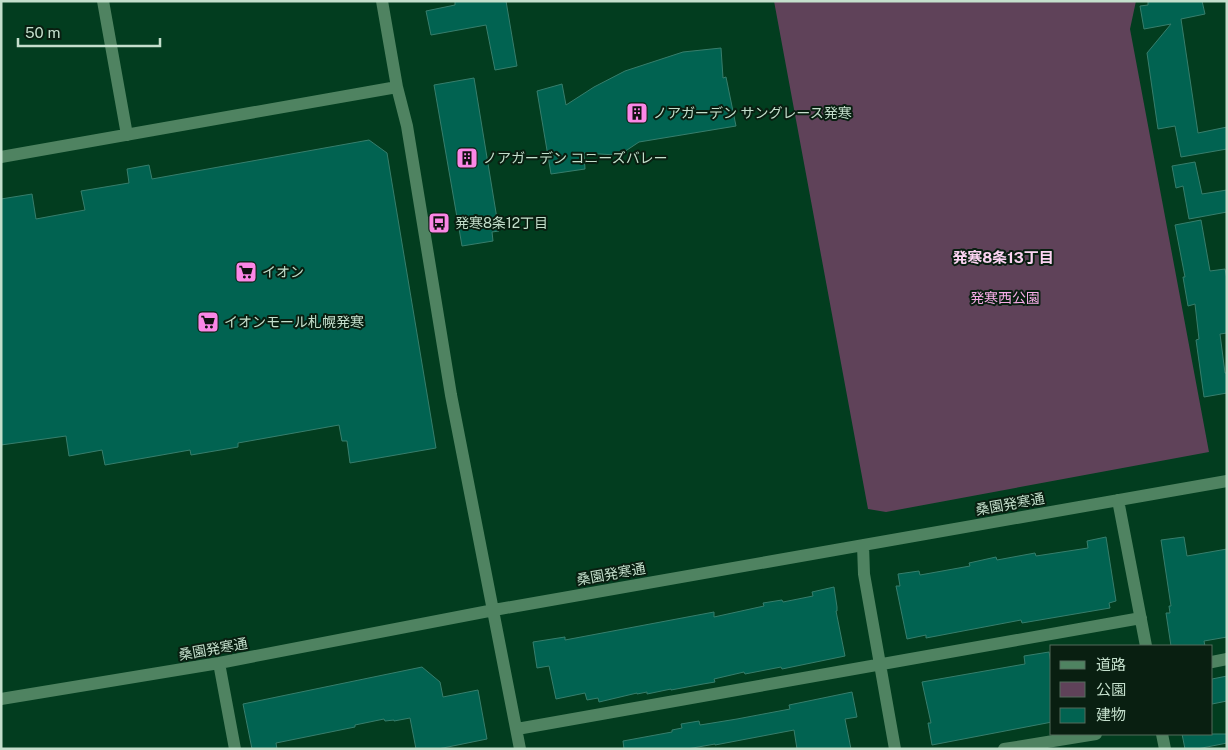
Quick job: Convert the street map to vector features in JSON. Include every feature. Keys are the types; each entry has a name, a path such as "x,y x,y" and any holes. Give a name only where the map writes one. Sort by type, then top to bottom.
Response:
{"street":[{"path":"103,1 127,135"},
{"path":"382,1 397,87 407,126 451,395 520,749"},
{"path":"1,157 397,87"},
{"name":"桑園発寒通","path":"1,699 219,664 494,610 1227,481"},
{"path":"1118,500 1146,645"},
{"path":"863,545 864,574 895,749"},
{"path":"517,729 1141,618"},
{"path":"1213,662 1227,659"},
{"path":"219,664 235,749"},
{"path":"1004,749 1090,735"},
{"path":"1162,735 1165,749"}],"green space":[{"name":"発寒西公園","path":"774,1 1136,1 1130,29 1209,452 886,512 868,509"}],"building":[{"path":"455,1 506,1 517,66 495,70 486,25 431,35 426,11 455,5"},
{"path":"1148,1 1202,1 1205,14 1181,19 1198,133 1227,127 1227,149 1181,157 1175,126 1158,129 1147,53 1171,24 1144,29 1140,6 1148,5"},
{"name":"ノアガーデン サングレース発寒","path":"721,48 723,78 726,77 736,126 639,142 621,154 616,155 584,153 585,169 551,174 537,91 562,84 566,105 594,87 625,71 683,52"},
{"name":"ノアガーデン コニーズバレー","path":"474,78 499,231 492,232 493,241 462,246 434,85"},
{"name":"イオンモール札幌発寒","path":"369,140 387,153 436,448 350,463 347,441 342,441 339,425 238,443 238,447 191,455 190,450 105,465 102,450 69,456 66,436 1,445 1,199 32,194 36,219 85,210 81,191 129,183 127,169 149,165 152,179"},
{"path":"1195,162 1202,194 1227,190 1227,212 1189,219 1183,186 1176,188 1172,166"},
{"path":"1201,220 1210,271 1225,269 1227,279 1227,333 1220,334 1225,373 1227,373 1227,393 1204,397 1196,340 1199,339 1195,304 1188,306 1183,277 1185,277 1175,225"},
{"path":"1106,537 1116,601 1109,603 1110,608 1022,623 1021,620 926,638 926,635 907,639 896,586 900,586 898,574 919,571 920,575 970,566 969,563 996,557 997,560 1035,553 1036,556 1088,548 1087,541"},
{"path":"1184,537 1187,556 1227,549 1227,637 1204,641 1205,645 1171,645 1166,613 1170,613 1169,606 1171,606 1161,540"},
{"path":"834,587 836,611 845,656 782,669 781,667 745,674 744,672 714,679 715,682 647,694 647,692 637,693 599,702 598,698 587,700 585,693 556,699 549,666 537,668 533,642 565,637 565,640 714,612 714,617 764,606 763,603 782,600 783,602 813,596 812,592"},
{"path":"1049,652 1050,722 932,745 928,723 931,723 922,682 1025,664 1024,656"},
{"path":"422,667 440,682 443,697 478,690 487,739 438,749 416,749 410,718 394,721 385,721 384,719 355,725 355,727 276,743 277,749 252,749 243,704"},
{"path":"1227,676 1227,701 1213,704 1213,679"},
{"path":"852,692 857,717 845,719 851,749 797,749 794,730 687,749 624,749 623,741 672,732 672,730 682,728 681,724 699,721 700,725 737,719 790,709 789,705"},
{"path":"1227,734 1227,743 1197,749 1185,749 1182,735"}],"place":[{"name":"ノアガーデン サングレース発寒","path":"637,113"},
{"name":"ノアガーデン コニーズバレー","path":"467,158"},
{"name":"発寒8条12丁目","path":"439,223"},
{"name":"イオン","path":"246,272"},
{"name":"イオンモール札幌発寒","path":"208,322"}],"district":[{"name":"発寒8条13丁目","path":"1003,257"}]}
